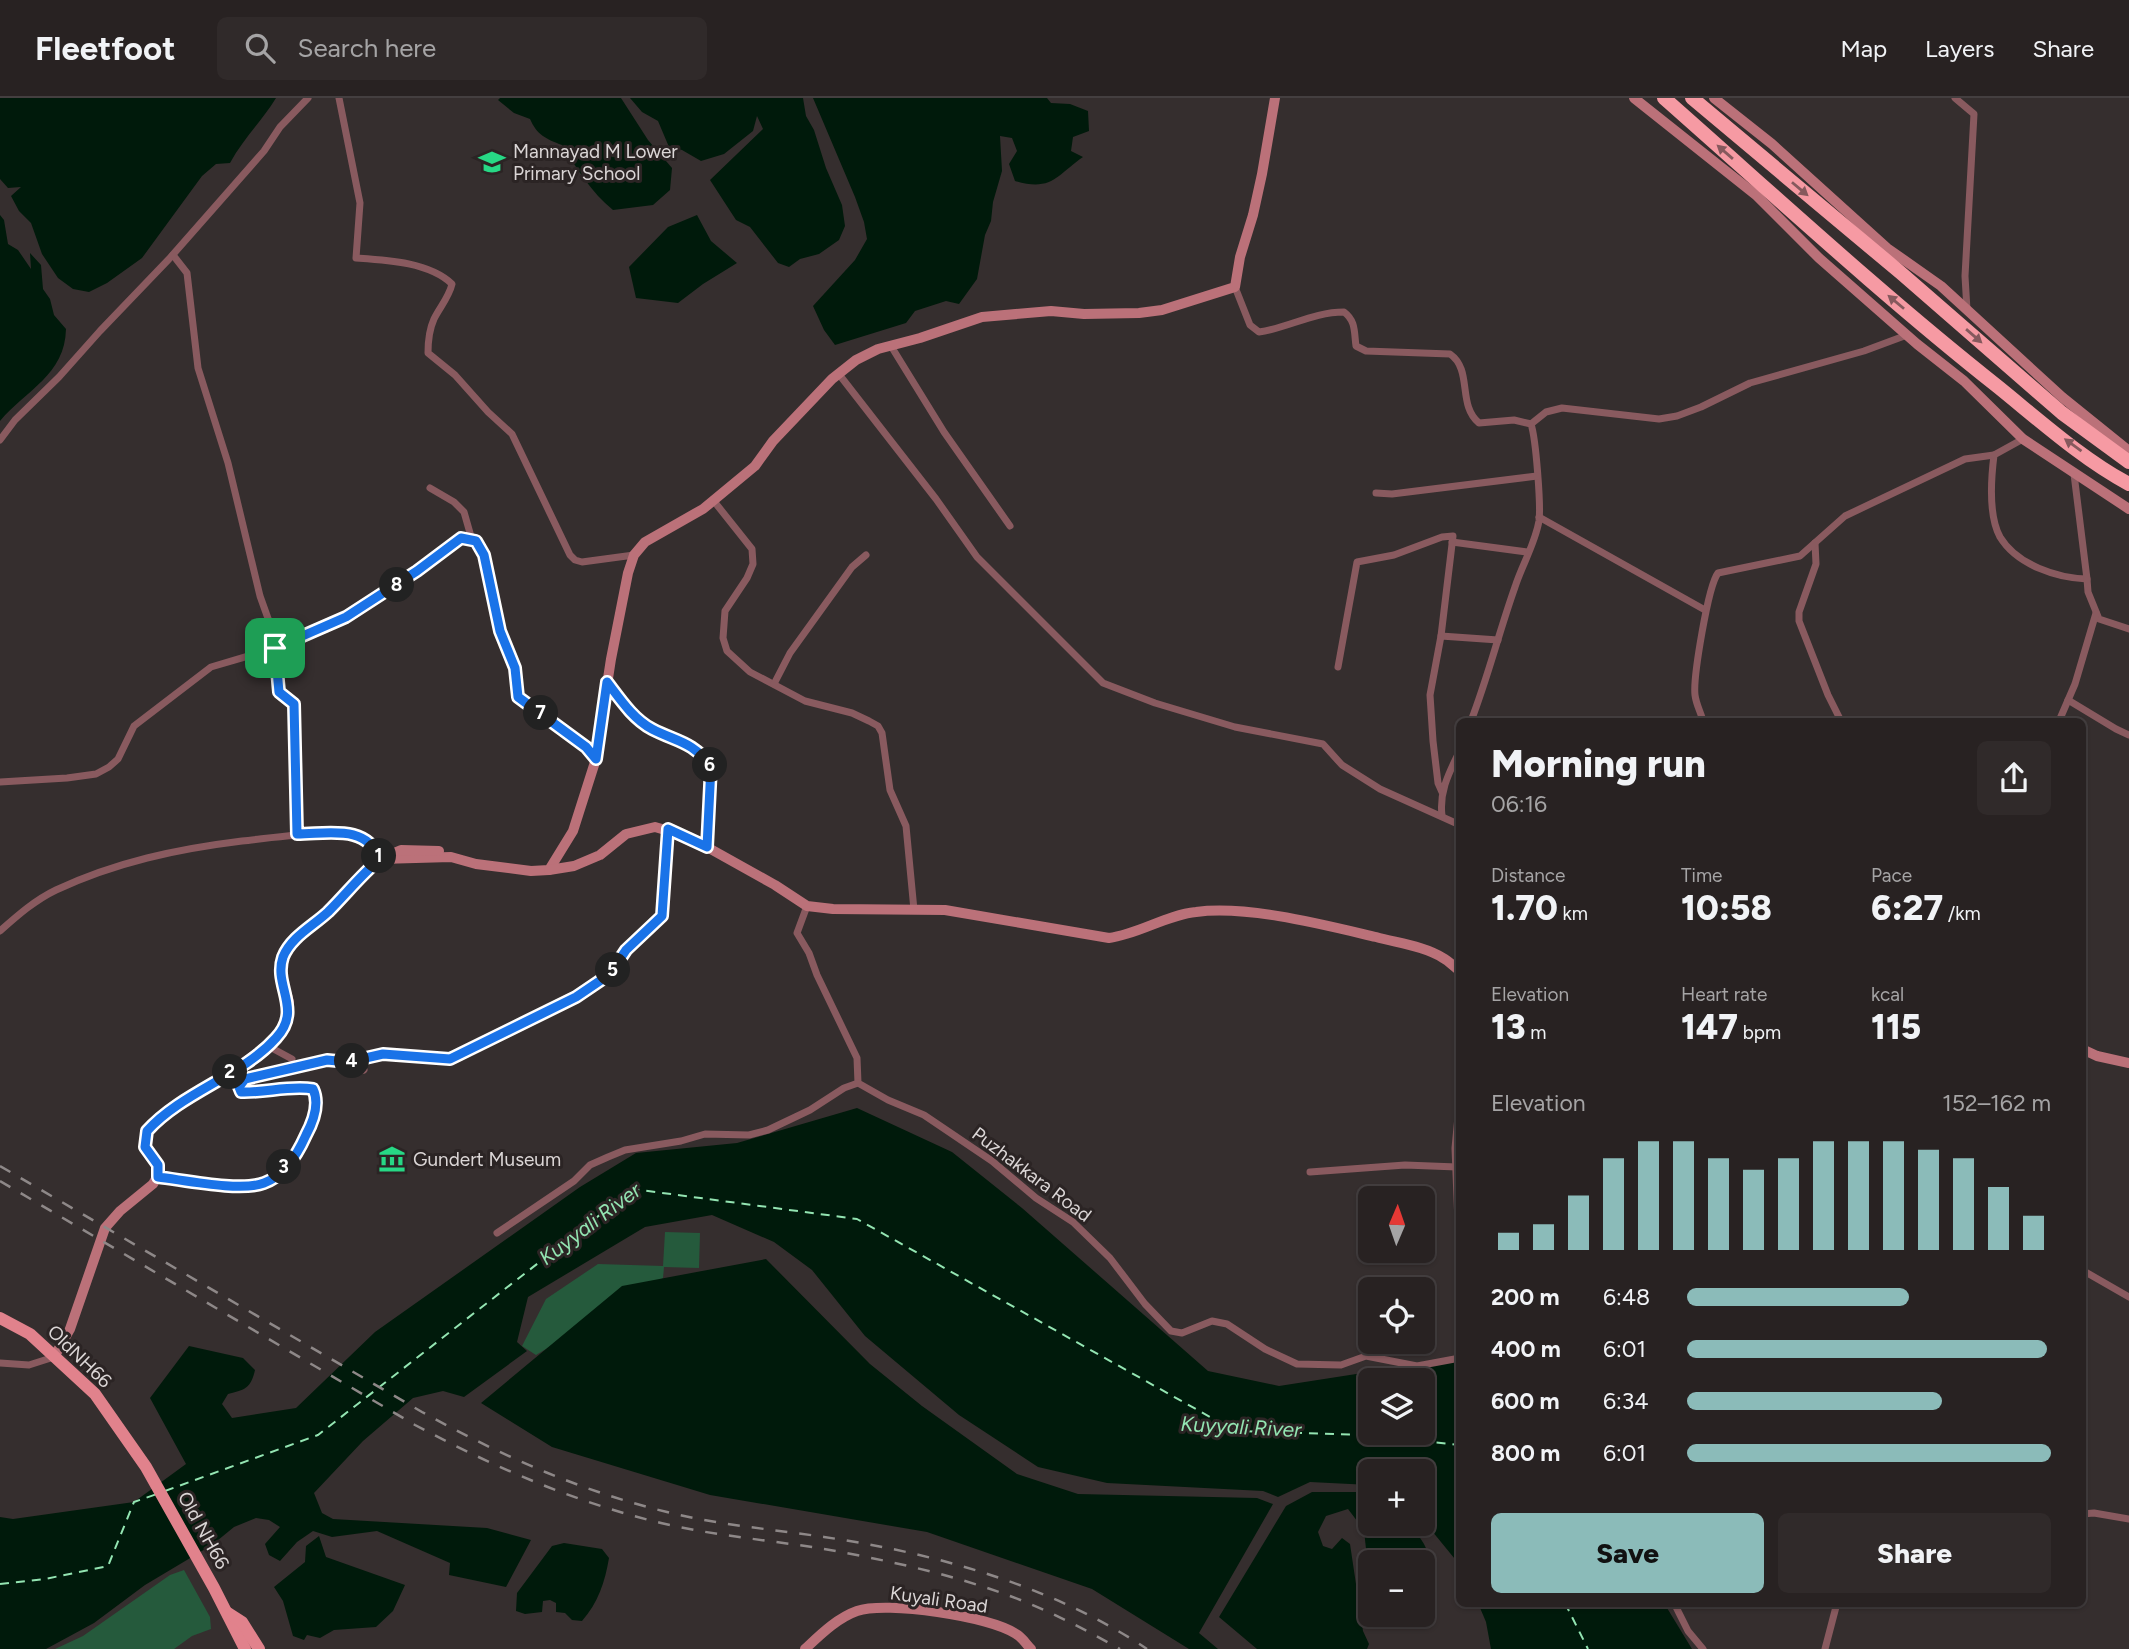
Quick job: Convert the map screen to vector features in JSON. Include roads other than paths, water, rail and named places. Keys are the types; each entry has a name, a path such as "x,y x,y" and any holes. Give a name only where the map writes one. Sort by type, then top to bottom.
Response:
{"highway":[{"path":"1664,98 1970,365 2050,429 2129,484"},
{"path":"1692,98 1901,273 2062,414 2129,462"}],"main road":[{"path":"550,870 573,831 596,759 607,682 628,573 634,555 645,542 703,509 755,466 773,441 838,373 878,349 982,317 1051,312 1139,313 1162,310 1235,287 1240,257 1258,195 1275,98"},
{"path":"1634,98 1756,195 1819,258 1907,335 1965,381 2023,439 2129,509"},
{"path":"1714,98 1772,144 1887,248 1941,286 2062,397 2129,451"},
{"path":"54,1357 70,1329 105,1228 120,1210 148,1189 158,1177 158,1165 145,1147 147,1131 186,1099 268,1045 282,1031 289,1002 280,972 284,956 292,942 326,914 380,859 451,857 531,871 550,870 575,866 600,855 634,831 656,827 668,829 707,847 807,906 945,910 1109,938 1196,912 1261,914 1329,926 1418,948 1442,957 1456,968"},
{"path":"2086,1051 2129,1063"},
{"name":"OldNH66","path":"0,1318 30,1334 94,1395 146,1467"},
{"name":"Old NH66","path":"146,1467 228,1613 245,1649"},
{"name":"Kuyali Road","path":"805,1649 844,1618 858,1611 877,1607 947,1614 992,1623 1017,1634 1031,1649"},
{"name":"Old NH66","path":"228,1613 242,1622 260,1649"}],"street":[{"path":"0,440 15,420 173,255 264,151 279,127 308,98"},
{"path":"339,98 360,203 356,258 405,264 430,271 446,278 452,284 433,321 428,337 428,353 455,375 512,435 570,555 575,560 589,562 634,555"},
{"path":"1955,98 1974,114 1965,276 1967,311"},
{"path":"173,255 187,273 198,369 228,463 275,648 279,692 294,704 297,834"},
{"path":"1235,287 1250,326 1259,332 1316,314 1344,312 1351,317 1354,324 1356,346 1366,351 1450,354 1457,358 1468,407 1472,417 1479,423 1514,420 1531,424"},
{"path":"1531,424 1546,412 1562,408 1659,419 1677,416 1750,383 1864,351 1907,335"},
{"path":"891,346 944,432 1010,526"},
{"path":"838,373 936,499 976,557 1103,683 1155,703 1235,727 1323,744 1342,765 1380,789 1456,823"},
{"path":"1472,718 1486,683 1490,660 1527,552 1535,536 1539,517 1531,424"},
{"path":"1702,718 1695,694 1705,610 1714,578 1718,573 1800,556 1845,516 1965,459 1994,455 2023,439"},
{"path":"1994,455 1992,490 1994,514 2000,536 2010,549 2029,563 2070,578 2087,579"},
{"path":"2074,474 2088,592 2099,619 2129,629"},
{"path":"1376,493 1392,494 1537,476"},
{"path":"430,488 464,512 472,540"},
{"path":"713,500 752,550 753,564 747,578 725,611 723,638 727,651 750,672 805,701 852,713 878,726 884,743 890,790 906,826 914,910"},
{"path":"1539,517 1705,610"},
{"path":"1338,667 1357,562 1394,555 1448,535 1452,536 1441,636 1430,695 1438,783 1442,792"},
{"path":"0,782 96,774 118,759 134,726 211,667 275,648 346,617 417,571 461,538 476,541 484,555 500,631 515,668 518,697 586,747 596,759"},
{"path":"1452,542 1527,552"},
{"path":"1815,543 1816,564 1798,621 1840,718"},
{"path":"774,684 790,653 852,568 866,555"},
{"path":"2060,718 2075,684 2096,612"},
{"path":"1441,636 1498,640"},
{"path":"607,682 636,718 701,753 711,766 707,847"},
{"path":"2068,700 2129,735"},
{"path":"1442,816 1442,792 1447,774 1456,757"},
{"path":"158,1177 243,1186 264,1183 278,1175 299,1151 310,1126 317,1097 313,1089 303,1087 241,1092 239,1087 245,1079 327,1060 348,1062 383,1054 450,1059 576,997 610,974 626,950 662,916 668,829"},
{"path":"0,931 33,903 54,891 110,867 191,847 297,834 352,834 367,839 380,859"},
{"path":"497,1233 574,1181 590,1165 608,1157 625,1150 681,1141 705,1133 749,1135 768,1130 858,1083 856,1058 809,953 797,933 807,906"},
{"path":"268,1045 292,1059"},
{"path":"348,1062 364,1070"},
{"name":"Puzhakkara Road","path":"858,1083 936,1122 1016,1179 1036,1198 1073,1222 1110,1258 1145,1304 1171,1331 1182,1334 1212,1321 1227,1324 1265,1349 1297,1364 1341,1365 1366,1356 1417,1366 1456,1359"},
{"path":"1456,1138 1456,1158"},
{"path":"1311,1172 1405,1165 1456,1167"},
{"path":"2086,1272 2129,1297"},
{"path":"0,1363 29,1365 54,1357"},
{"path":"2086,1514 2129,1519"},
{"path":"1676,1607 1688,1631 1703,1649"},
{"path":"1825,1649 1836,1607"}],"water":[{"path":"0,98 276,98 230,163 216,164 202,176 142,258 107,283 89,292 73,289 58,278 42,254 31,223 19,211 11,196 21,187 8,188 0,179"},
{"path":"621,98 648,140 672,168 670,190 653,205 613,210 591,188 562,145 543,136 530,119 514,113 498,100"},
{"path":"630,98 803,98 806,116 814,130 842,205 845,226 839,240 819,254 800,259 789,267 778,263 750,227 736,220 710,180 763,129 757,116 753,131 724,154 701,161 682,150 669,147 658,121 642,112"},
{"path":"813,98 1047,98 1051,103 1070,104 1088,111 1089,131 1073,137 1071,151 1083,157 1053,180 1038,184 1015,181 1009,164 1017,151 1012,138 1000,136 1002,171 993,202 991,221 985,235 977,279 959,304 946,301 915,311 906,323 835,345 824,330 813,306 855,260 867,239 855,197"},
{"path":"0,215 4,220 8,244 18,250 31,269 30,253 41,265 43,289 50,299 54,315 66,329 64,345 52,370 0,421"},
{"path":"697,215 711,241 737,263 678,303 636,298 629,267 668,227"},
{"name":"Kuyyali River","path":"857,1108 952,1152 1022,1208 1208,1371 1279,1386 1358,1374 1358,1445 1435,1445 1435,1368 1395,1368 1456,1358 1456,1560 1435,1535 1435,1459 1358,1459 1358,1484 1310,1482 1278,1497 1263,1491 1107,1483 1038,1467 959,1415 865,1336 812,1270 774,1242 712,1215 645,1227 528,1297 517,1342 527,1351 464,1397 443,1391 413,1398 363,1441 314,1493 322,1513 333,1519 487,1528 531,1540 506,1587 449,1575 450,1563 377,1531 332,1537 313,1531 297,1542 280,1561 269,1555 265,1544 280,1527 269,1520 256,1518 234,1527 212,1545 145,1585 94,1623 46,1649 0,1649 0,1517 13,1519 134,1502 186,1464 150,1398 189,1346 243,1358 255,1370 249,1384 228,1394 222,1404 232,1418 296,1408 375,1332 580,1187 636,1153 737,1143"},
{"path":"766,1259 870,1364 922,1406 1017,1474 1078,1494 1257,1498 1273,1504 1199,1633 1218,1649 1189,1649 1092,1589 927,1532 710,1495 552,1447 481,1403 622,1286"},
{"path":"1312,1492 1358,1492 1358,1522 1348,1509 1326,1516 1318,1532 1323,1546 1332,1549 1342,1538 1350,1544 1358,1598 1358,1627 1362,1627 1369,1644 1367,1649 1257,1649 1219,1617 1286,1506"},
{"path":"319,1536 326,1557 405,1585 393,1611 376,1627 334,1630 320,1638 307,1635 304,1640 293,1636 283,1601 274,1587 305,1562 306,1546"},
{"path":"1365,1536 1419,1536 1426,1550 1366,1550"},
{"path":"564,1543 602,1549 609,1558 600,1592 588,1614 582,1621 572,1620 565,1613 556,1612 556,1603 550,1600 543,1601 542,1612 525,1614 516,1611 517,1593 552,1546"},
{"path":"1480,1607 1666,1607 1692,1649 1491,1649 1486,1622"}],"railway":[{"path":"0,1166 422,1412 541,1470 603,1494 686,1516 908,1552 992,1575 1072,1607 1147,1649"},
{"path":"0,1181 415,1425 535,1482 597,1505 661,1523 847,1553 965,1581 1038,1607 1120,1649"}],"place":[{"name":"Mannayad M Lower Primary School","path":"492,162"},
{"name":"Gundert Museum","path":"392,1159"}]}
